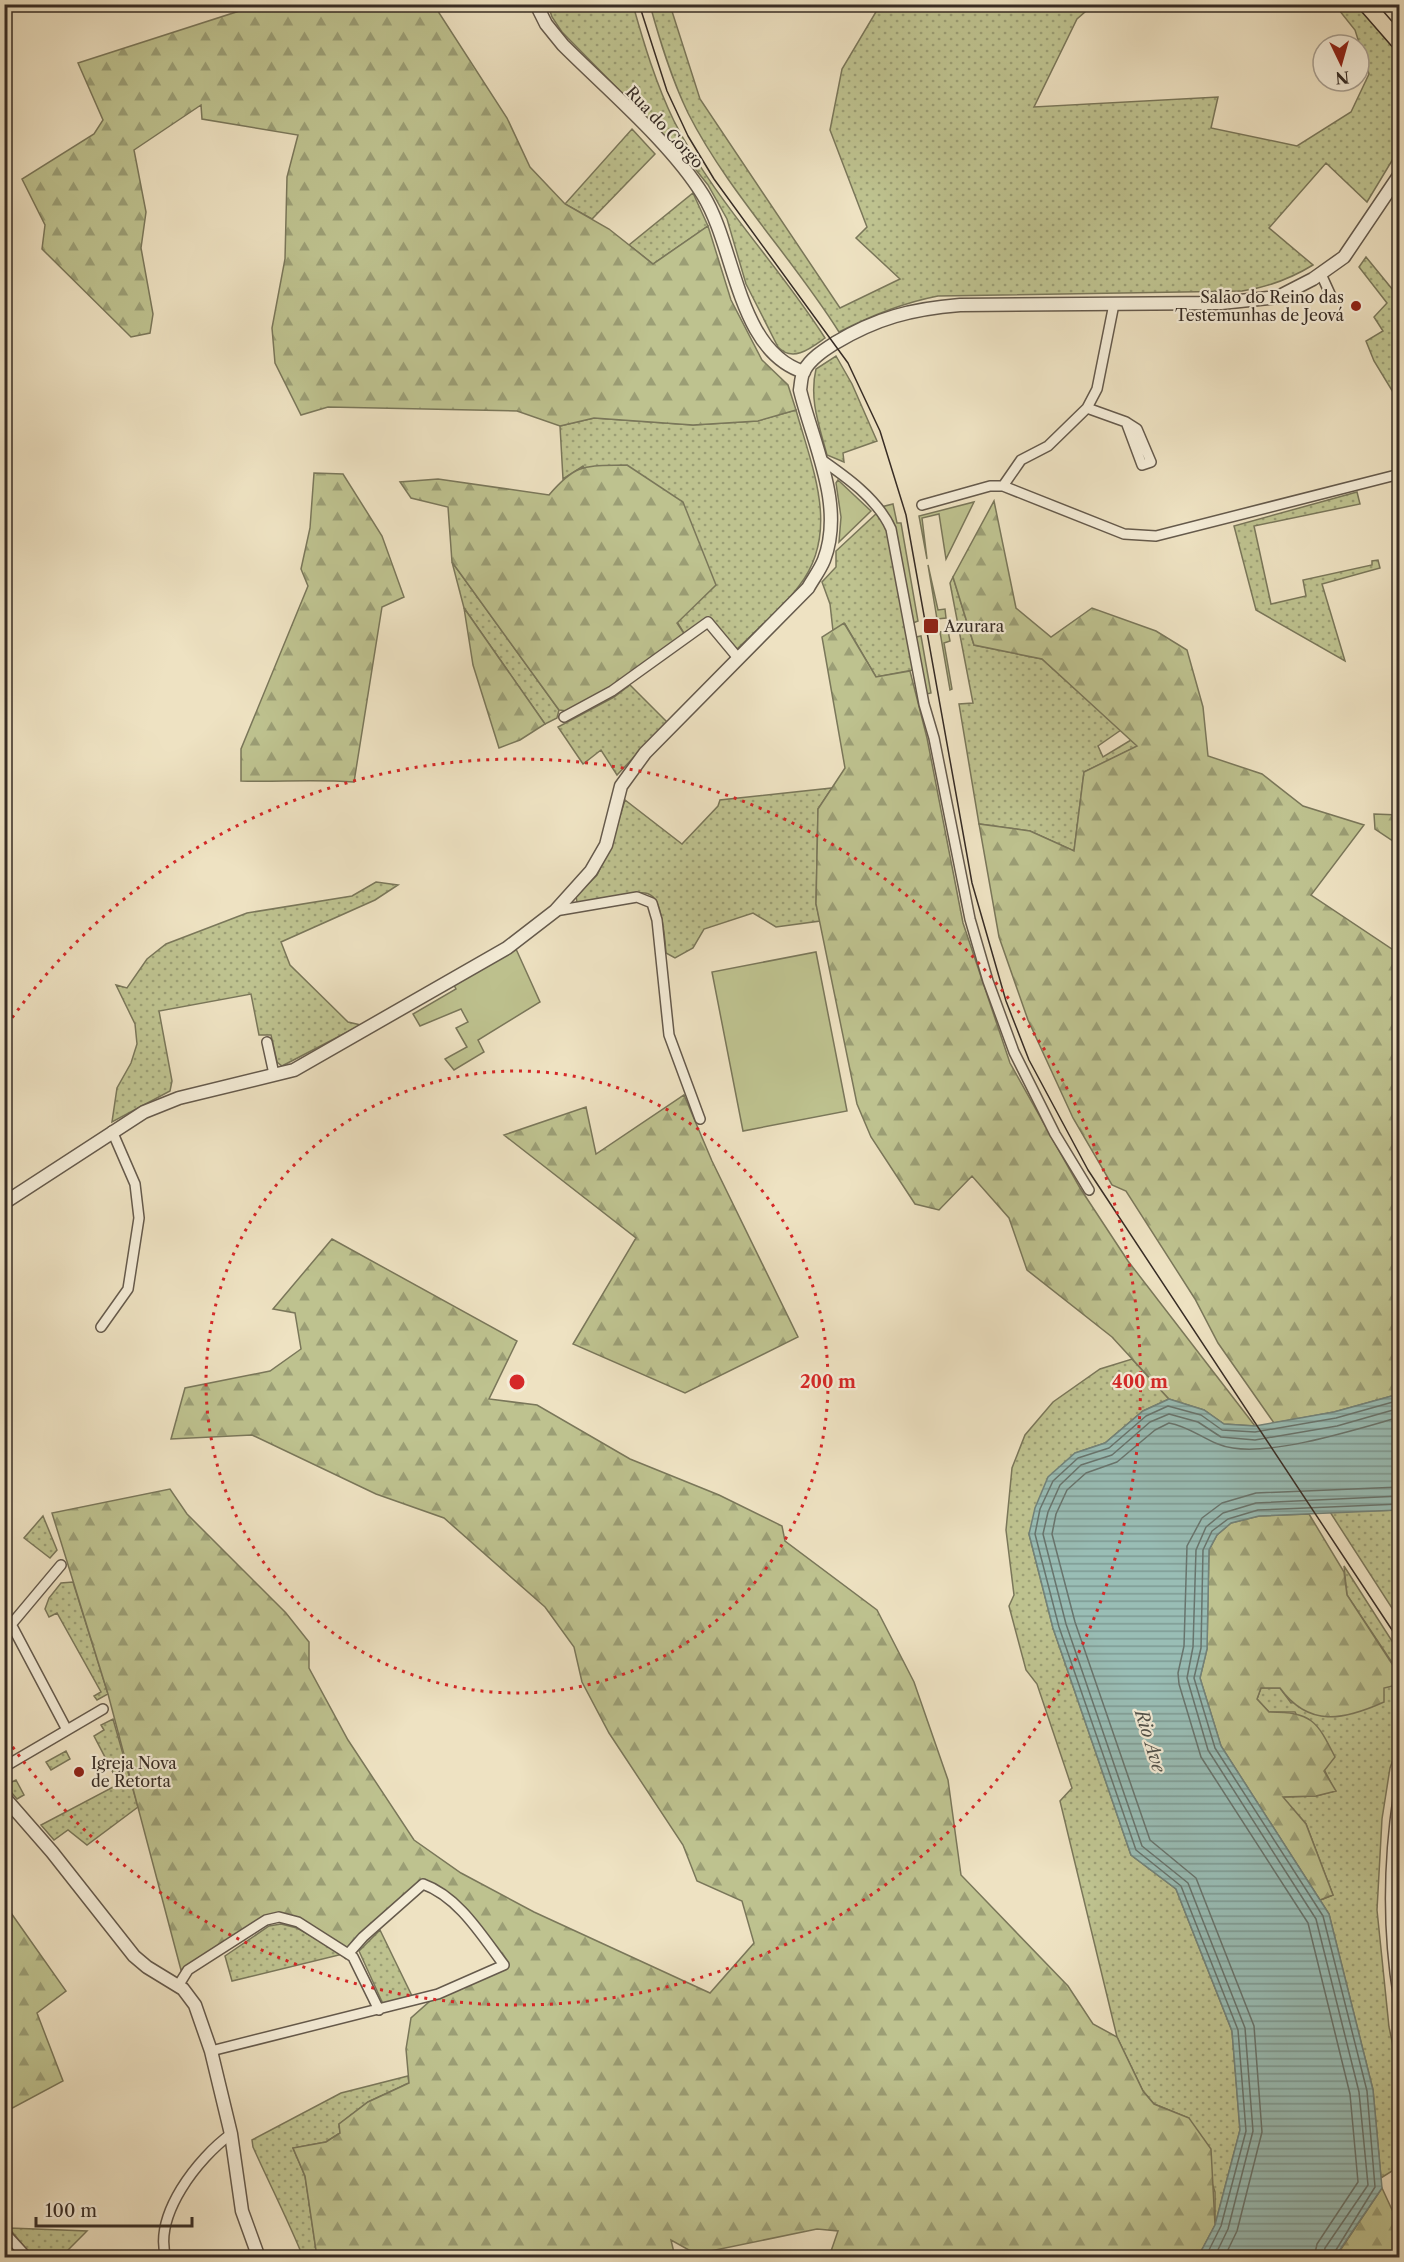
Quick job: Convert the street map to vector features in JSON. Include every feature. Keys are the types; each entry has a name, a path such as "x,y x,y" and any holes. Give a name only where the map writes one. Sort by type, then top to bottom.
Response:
{"main road":[{"path":"1366,4 1400,43"}],"street":[{"name":"Rua do Corgo","path":"536,4 546,24 563,45 684,167 704,197 723,237 738,291 770,353 780,362 804,372"},
{"path":"4,1203 144,1112 179,1098 294,1070 507,948 555,911 591,871 606,845 621,786 645,753 808,588 824,561 831,528 831,502 800,390 804,372 814,358 855,331 889,316 927,307 1248,302 1278,297 1321,274 1344,257 1400,174"},
{"path":"1321,274 1331,296"},
{"path":"1003,486 1022,460 1048,446 1087,408 1097,389 1114,304"},
{"path":"1087,408 1126,422"},
{"path":"819,458 846,477 886,517 891,529 924,704 934,738 970,919 988,981 1014,1052 1055,1134 1089,1190"},
{"path":"922,506 990,486 1003,486 1124,534 1156,536 1400,474"},
{"path":"564,717 612,691 708,622 738,658"},
{"path":"555,911 637,897 651,903 657,920 669,1035 700,1119"},
{"path":"267,1042 274,1074"},
{"path":"101,1327 128,1289 139,1218 135,1184 112,1131"},
{"path":"4,1633 61,1565"},
{"path":"11,1624 67,1730"},
{"path":"4,1767 102,1709"},
{"path":"1400,1795 1394,1839 1391,1894 1394,1963 1400,1997"},
{"path":"4,1797 52,1852 134,1956 177,1986 189,1996 195,2006 211,2051 231,2134 238,2197 259,2258"},
{"path":"211,2051 438,1994 504,1965 460,1909 423,1884 363,1937 348,1954"},
{"path":"177,1986 188,1970 263,1922 279,1917 298,1923 353,1957 379,2010"},
{"path":"166,2258 162,2244 172,2202 217,2144 231,2134"},
{"path":"4,2232 28,2258"}],"green space":[{"path":"258,5 434,5 507,118 530,167 565,204 609,229 653,264 708,226 731,300 762,360 788,385 796,410 758,421 693,425 594,418 560,426 517,411 328,407 301,415 275,363 272,328 285,259 287,177 298,135 202,119 201,105 134,150 146,212 141,248 153,314 150,333 131,337 42,249 45,225 22,179 94,134 103,120 78,63"},
{"path":"548,5 633,5 662,93 690,150 727,205 825,338 796,354 784,352 778,347 746,284 727,219 708,185 689,161 562,32 552,17"},
{"path":"650,5 670,5 700,99 840,308 900,279 856,238 867,227 830,130 842,69 880,5 1093,5 1077,19 1034,107 1218,97 1211,128 1297,146 1351,112 1360,93 1371,93 1371,33 1356,33 1335,5 1357,5 1399,54 1399,149 1367,202 1326,163 1269,228 1313,265 1270,285 1242,291 938,296 887,310 839,332 704,142 676,86"},
{"path":"632,129 655,154 592,219 565,204"},
{"path":"693,193 708,226 653,264 629,245"},
{"path":"1366,257 1397,295 1399,294 1399,402 1374,361 1366,341 1383,331 1374,317 1387,303 1359,267"},
{"path":"836,356 852,384 877,441 843,453 844,462 827,455 814,401 816,369"},
{"path":"796,410 819,499 821,522 812,565 785,603 737,649 709,618 685,635 583,466 563,479 560,426 594,418 693,425 757,421"},
{"path":"627,465 683,502 716,585 677,623 685,635 611,688 567,711 559,710 452,562 448,507 411,498 400,482 438,479 549,495 575,471 592,466"},
{"path":"314,473 343,474 382,536 404,597 382,607 354,782 241,781 241,749 308,586 301,569 310,528"},
{"path":"838,480 871,511 839,542 841,517 836,483"},
{"path":"1357,492 1360,504 1254,526 1271,604 1306,596 1303,580 1372,565 1372,561 1378,560 1380,568 1322,584 1345,661 1256,610 1234,526"},
{"path":"994,501 1016,608 1051,637 1092,608 1156,631 1187,650 1203,707 1208,756 1262,774 1303,806 1364,825 1311,895 1392,949 1399,942 1399,1394 1334,1412 1274,1423 1218,1343 1195,1299 1126,1191 1112,1185 1073,1118 1028,1020 999,937 979,824 1030,831 1074,851 1084,772 1137,746 1042,659 974,645 953,577"},
{"path":"974,502 946,559 939,514 922,518 927,559 919,516"},
{"path":"893,504 897,523 901,523 918,621 913,623 897,535 893,521 881,507"},
{"path":"877,513 888,532 913,670 876,677 845,624 833,631 830,604 822,582 836,567 836,551"},
{"path":"452,562 559,710 557,718 545,724 464,608"},
{"path":"928,565 938,610 945,609 946,618 937,619"},
{"path":"953,577 974,645 1042,659 1121,730 1098,746 1103,757 1131,740 1138,746 1084,772 1074,851 1030,831 979,824 959,704 973,703 950,583"},
{"path":"464,608 545,724 520,740 499,748 473,665"},
{"path":"844,623 876,677 910,671 927,738 963,923 1010,1063 1080,1188 1128,1261 1255,1426 1224,1424 1204,1410 1169,1399 1112,1337 1027,1270 1009,1218 972,1176 939,1210 915,1204 871,1137 857,1104 816,904 818,809 845,768 822,637"},
{"path":"913,625 916,637 921,636 931,693 926,694"},
{"path":"948,631 950,641 944,643 952,689 950,690 940,632"},
{"path":"630,685 667,722 617,775 601,750 583,764 558,727 614,697"},
{"path":"832,788 818,809 816,904 820,921 776,927 753,913 704,929 693,948 675,958 666,953 663,923 658,905 651,895 631,894 598,901 577,902 576,896 597,875 610,848 625,800 682,844 718,806 720,800"},
{"path":"1374,814 1399,815 1399,845 1375,829"},
{"path":"376,882 398,885 375,900 281,942 290,965 348,1022 361,1025 282,1066 277,1062 271,1035 259,1035 251,994 159,1011 172,1081 170,1091 112,1122 117,1088 131,1063 137,1044 135,1024 116,985 127,988 147,959 166,944 247,913 352,896"},
{"path":"516,949 540,1002 478,1040 484,1052 454,1070 445,1059 467,1047 456,1028 468,1022 461,1009 420,1026 413,1014 456,989 454,985"},
{"path":"816,952 847,1111 743,1131 712,972"},
{"path":"684,1095 712,1161 798,1337 685,1393 573,1344 636,1238 504,1135 586,1107 596,1154"},
{"path":"332,1239 517,1341 489,1399 537,1405 630,1459 719,1495 782,1526 785,1541 877,1610 914,1682 948,1780 961,1875 1068,1986 1093,2024 1117,2037 1143,2091 1154,2104 1189,2118 1211,2149 1215,2225 1198,2257 999,2258 994,2255 992,2258 829,2257 838,2231 817,2229 696,2254 671,2240 675,2257 317,2257 305,2176 293,2148 326,2142 340,2133 339,2124 368,2102 409,2083 406,2049 411,2018 438,1994 504,1965 460,1909 423,1884 348,1954 279,1917 263,1922 181,1970 108,1694 52,1513 170,1489 187,1514 286,1613 309,1642 309,1668 348,1740 414,1840 461,1873 534,1912 710,1993 754,1943 742,1901 697,1881 683,1845 609,1733 582,1682 574,1647 545,1607 444,1518 376,1494 252,1435 171,1439 185,1388 270,1371 301,1349 295,1313 273,1309"},
{"path":"1132,1359 1169,1399 1143,1411 1105,1443 1075,1453 1029,1534 1053,1628 1131,1855 1176,1889 1232,2031 1240,2130 1215,2225 1215,2192 1189,2118 1154,2104 1143,2091 1117,2037 1060,1801 1072,1788 1037,1684 1026,1670 1009,1606 1014,1595 1006,1530 1012,1468 1025,1435 1053,1402 1100,1369"},
{"path":"1399,1510 1399,1619 1330,1512"},
{"path":"1309,1514 1344,1572 1347,1595 1394,1667 1399,1666 1399,1690 1395,1692 1392,1686 1384,1688 1384,1702 1355,1713 1328,1717 1315,1715 1291,1701 1280,1688 1261,1688 1257,1699 1269,1712 1295,1714 1311,1721 1318,1727 1335,1757 1324,1771 1336,1791 1316,1796 1283,1797 1306,1824 1333,1895 1320,1900 1221,1746 1200,1678 1207,1649 1209,1550 1217,1535 1231,1523 1259,1516"},
{"path":"43,1516 57,1550 50,1558 24,1538"},
{"path":"1344,1566 1399,1652 1399,1666 1395,1667 1347,1595"},
{"path":"73,1582 108,1694 97,1700 94,1696 101,1692 57,1613 49,1617 45,1609 49,1598 61,1583"},
{"path":"1392,1686 1395,1692 1399,1690 1399,1744 1390,1768 1382,1819 1377,1910 1389,2027 1399,2075 1400,2166 1381,2178 1373,2090 1329,1914 1320,1900 1333,1895 1306,1824 1282,1797 1316,1796 1335,1791 1295,1712 1269,1712 1257,1699 1261,1688 1280,1688 1291,1703"},
{"path":"113,1719 138,1807 87,1845 68,1830 54,1840 41,1825 119,1784 94,1736 104,1730 101,1725"},
{"path":"66,1751 70,1759 51,1770 46,1762"},
{"path":"16,1780 24,1795 17,1799 5,1785"},
{"path":"4,1903 66,1991 37,2013 63,2081 5,2112"},
{"path":"281,1924 297,1928 343,1954 232,1981 225,1956 269,1926"},
{"path":"380,1930 413,1998 383,2004 359,1951"},
{"path":"408,2076 409,2083 368,2102 339,2124 340,2133 326,2142 293,2148 305,2176 317,2257 303,2257 253,2147 252,2140 341,2093"},
{"path":"1382,2188 1399,2225 1399,2257 1335,2258"},
{"path":"9,2228 87,2231 61,2257 33,2258"}],"water":[{"name":"Rio Ave","path":"1399,1394 1399,1510 1259,1516 1231,1523 1217,1535 1209,1550 1207,1649 1200,1678 1221,1746 1329,1914 1373,2090 1382,2188 1335,2257 1198,2257 1215,2225 1240,2130 1232,2031 1176,1889 1131,1855 1053,1628 1029,1534 1035,1508 1048,1477 1075,1453 1105,1443 1143,1411 1169,1399 1204,1410 1224,1424 1255,1426 1334,1412"}],"tram line":[{"path":"639,4 667,91 688,136 714,179 848,363 880,431 906,515 972,883 1006,1001 1029,1060 1088,1170 1400,1642"}],"place":[{"name":"Salão do Reino das Testemunhas de Jeová","path":"1356,306"},
{"name":"Azurara","path":"931,626"},
{"name":"Igreja Nova de Retorta","path":"79,1772"}]}
